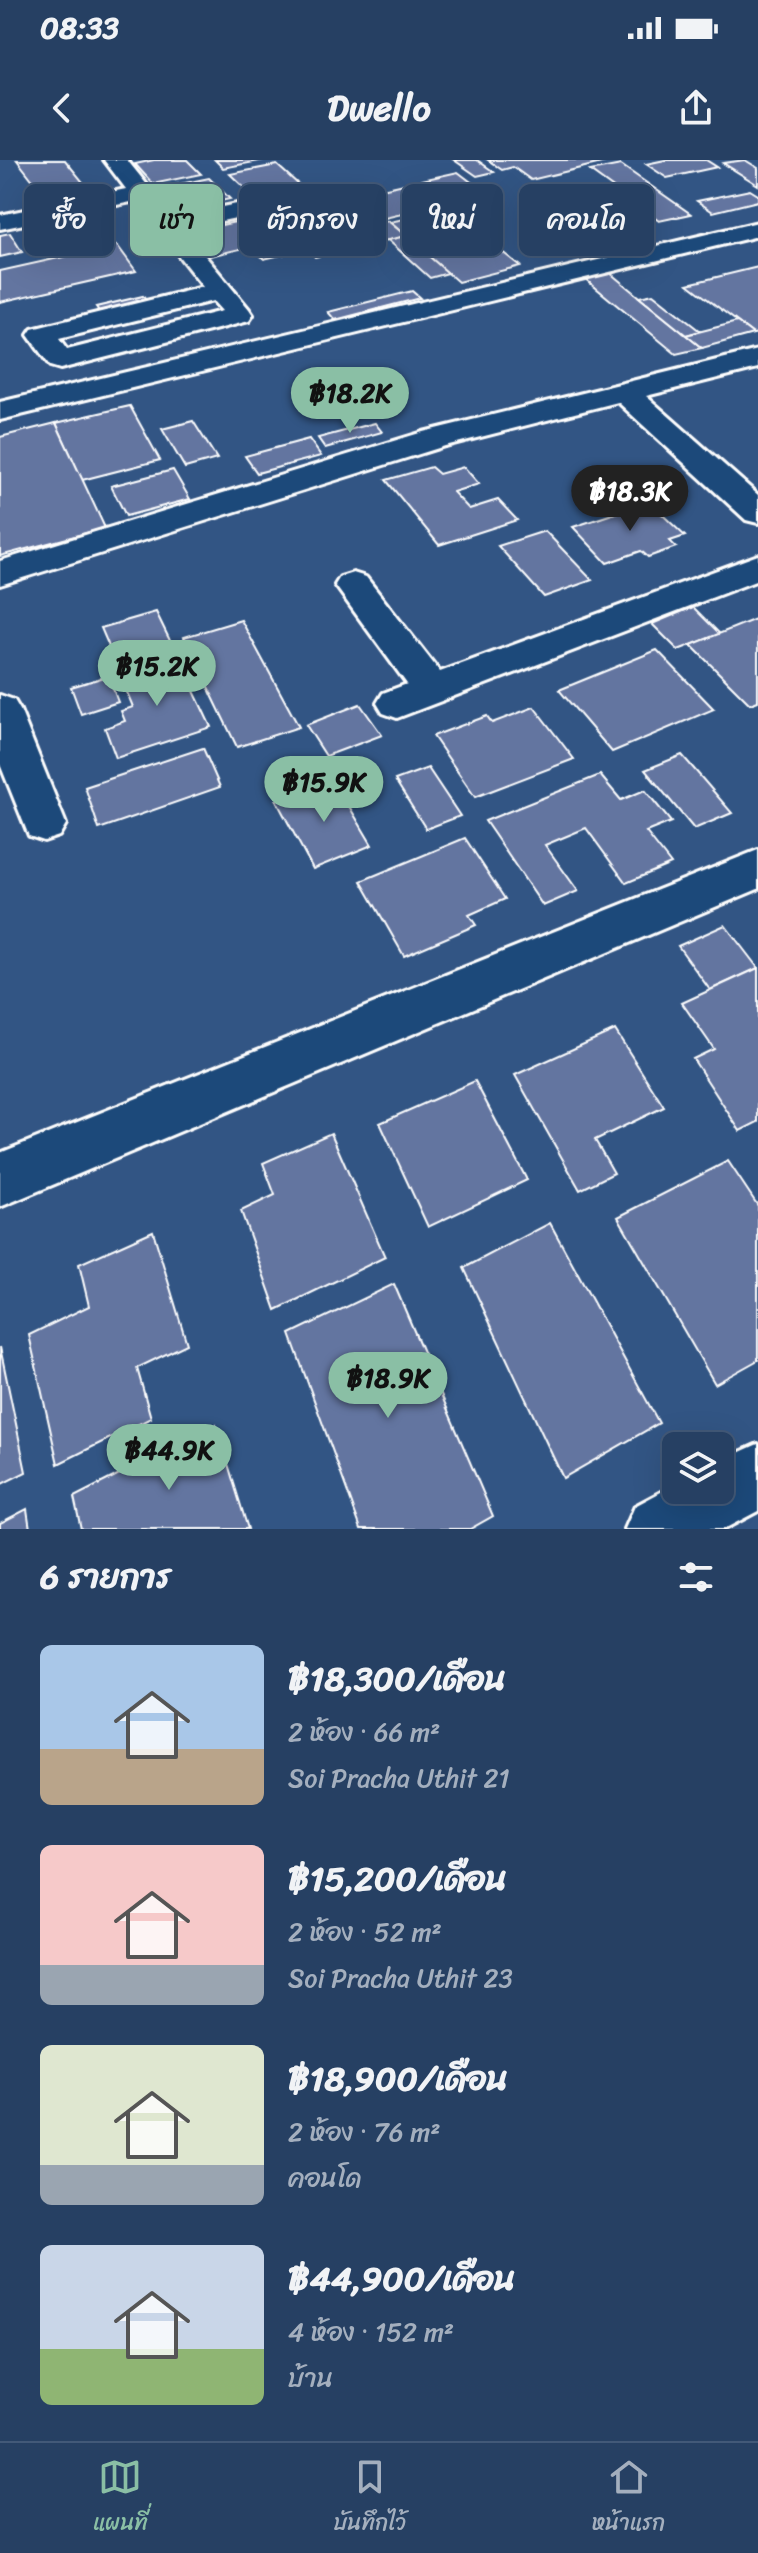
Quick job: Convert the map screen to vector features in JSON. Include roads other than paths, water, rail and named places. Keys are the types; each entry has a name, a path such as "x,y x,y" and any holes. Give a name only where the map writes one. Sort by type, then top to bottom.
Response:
{"street":[{"path":"115,160 135,184"},
{"path":"0,222 130,195"},
{"path":"0,411 758,229"},
{"path":"192,256 263,346"},
{"path":"220,291 42,335 60,360 239,315"},
{"path":"0,573 434,439 758,359"},
{"path":"624,392 758,513"},
{"path":"397,703 758,567"},
{"path":"353,585 432,689"},
{"path":"0,710 44,824"},
{"path":"0,1180 758,869"},
{"path":"658,1529 758,1476"}]}
